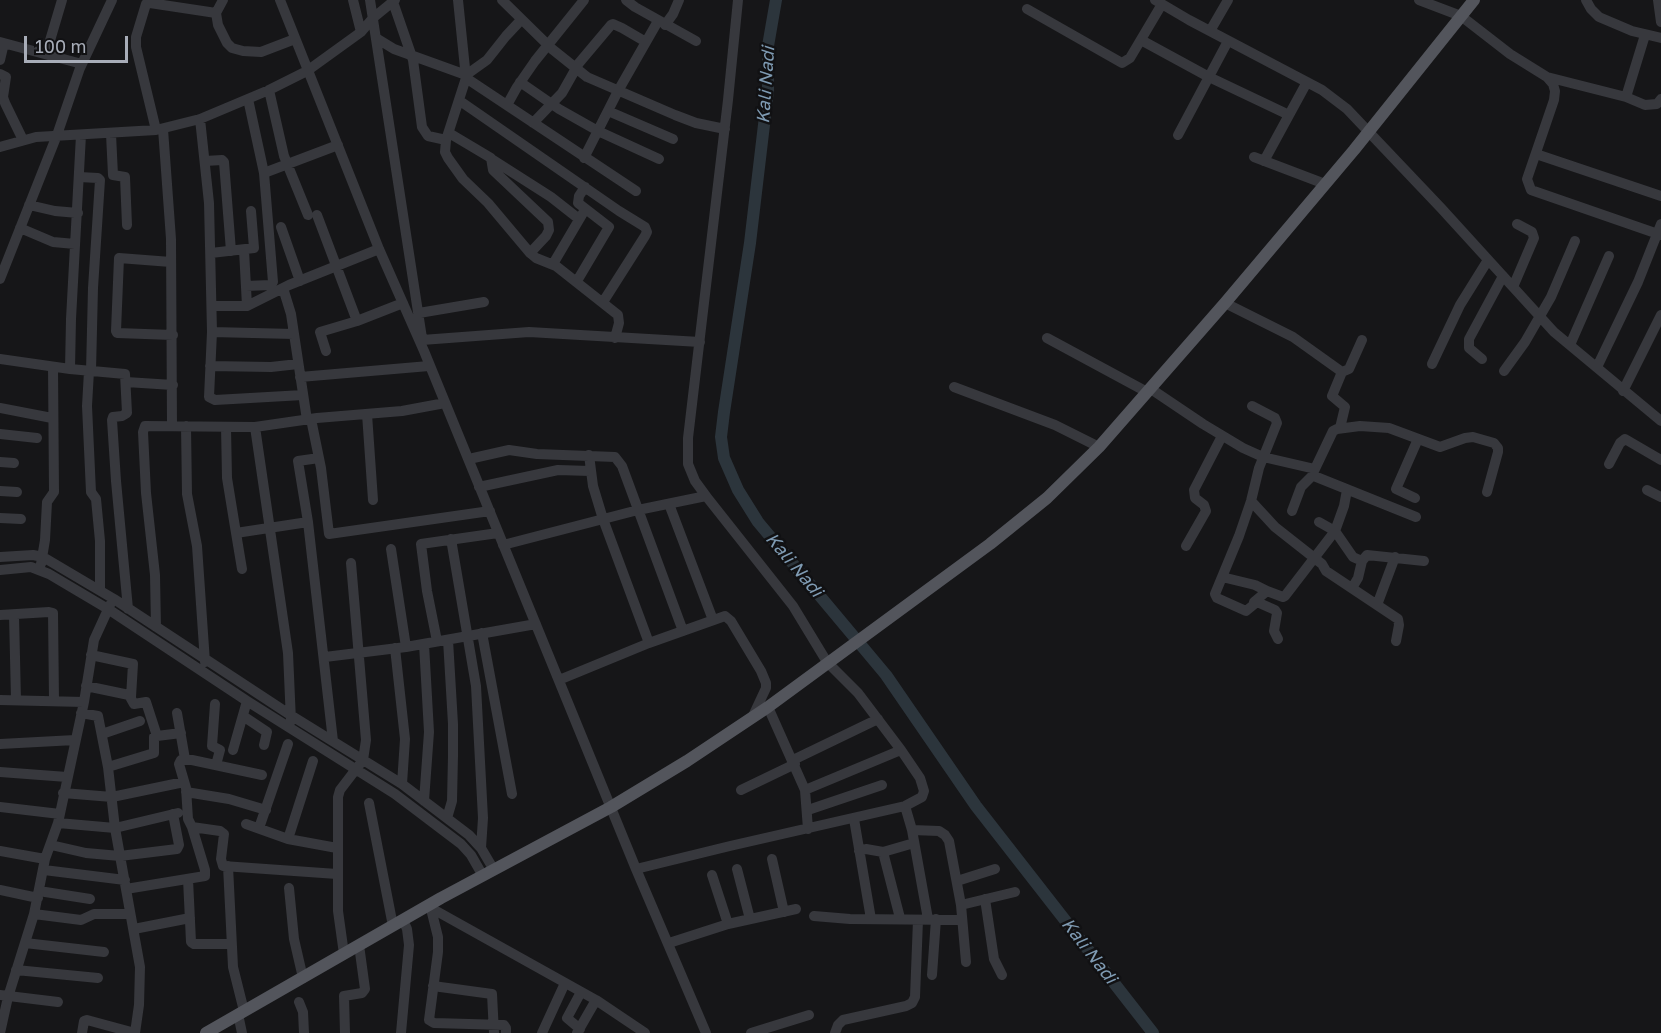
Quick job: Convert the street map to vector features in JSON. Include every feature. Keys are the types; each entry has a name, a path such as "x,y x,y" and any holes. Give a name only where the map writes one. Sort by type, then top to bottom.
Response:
{"main road":[{"path":"206,1033 398,923 611,807 687,761 768,707 990,544 1047,498 1099,447 1225,303 1369,132 1474,0"}],"street":[{"path":"46,54 63,0"},
{"path":"0,279 57,135 82,64 112,0"},
{"path":"223,0 216,13 218,25 232,48 261,52 295,39"},
{"path":"280,0 380,249 423,345"},
{"path":"353,0 361,32"},
{"path":"370,0 423,345 429,366 706,1033"},
{"path":"458,0 466,76 448,136 446,152 453,166 505,221 530,253 536,258 553,264 577,281 620,318 615,338"},
{"path":"502,0 521,21 575,69 599,83 696,123 725,129"},
{"path":"507,105 520,82 584,0"},
{"path":"626,0 696,41"},
{"path":"584,158 646,42 673,14 679,0"},
{"path":"738,0 687,456 688,464 695,481 706,496 879,719 920,778 924,791 909,819 927,920 932,975"},
{"path":"1210,31 1228,0"},
{"path":"1419,0 1461,16 1510,54 1547,77 1652,106 1661,99"},
{"path":"1586,0 1594,14 1599,17 1645,35 1661,38"},
{"path":"1658,0 1661,22"},
{"path":"0,147 23,140 57,135 159,130 201,119 307,71 361,32 391,2 411,54 422,127 429,136 448,136 476,148 551,197 579,219"},
{"path":"1027,9 1122,63 1130,58 1141,40 1159,2 1322,90 1347,109 1539,316 1661,422"},
{"path":"172,426 171,262 159,130 136,47 136,37 146,4 216,13"},
{"path":"466,76 487,60 521,21"},
{"path":"533,123 562,93 575,69 606,29 613,24 646,42"},
{"path":"1626,97 1645,35"},
{"path":"376,38 394,49 466,76 584,158 636,191"},
{"path":"1141,40 1209,77 1289,115"},
{"path":"1178,135 1228,41"},
{"path":"0,60 2,43 82,64"},
{"path":"0,74 6,77 2,101 23,140"},
{"path":"1547,77 1555,91 1527,179 1528,185 1535,192 1660,231 1598,367"},
{"path":"520,82 551,104 598,131 658,159"},
{"path":"1308,82 1259,159 1325,184"},
{"path":"269,90 286,164 336,267 357,321"},
{"path":"246,286 270,285 273,282 264,173 248,99"},
{"path":"459,101 646,230 645,236 603,302"},
{"path":"608,111 673,139"},
{"path":"201,119 211,253 212,332 209,393 211,399 303,395"},
{"path":"111,134 113,175 125,177 127,225"},
{"path":"70,369 70,318 81,135"},
{"path":"264,173 338,145"},
{"path":"1536,154 1661,196"},
{"path":"493,160 493,170 548,222 549,230 546,236 530,253"},
{"path":"205,161 224,161 231,251"},
{"path":"79,177 100,180 87,406 91,492 96,498 100,541 100,590"},
{"path":"577,281 609,227 578,203 585,187"},
{"path":"29,205 78,213"},
{"path":"553,264 585,208"},
{"path":"211,253 255,247 251,212"},
{"path":"1513,287 1534,238 1532,232 1517,224"},
{"path":"281,227 300,281"},
{"path":"20,228 53,242 75,244"},
{"path":"1504,371 1526,342 1551,297 1575,241"},
{"path":"212,306 247,306 283,288 380,249"},
{"path":"244,250 247,306"},
{"path":"1570,345 1609,256"},
{"path":"171,262 119,258 116,331 117,333 173,335"},
{"path":"1432,364 1460,305 1488,260"},
{"path":"1482,359 1469,348 1469,339 1503,276"},
{"path":"283,288 291,314 303,395 319,458 329,534 490,511"},
{"path":"419,312 484,302"},
{"path":"326,351 320,332 357,321 403,303"},
{"path":"1225,303 1283,331 1342,372"},
{"path":"1623,391 1660,318"},
{"path":"212,332 294,334"},
{"path":"423,345 529,332 700,342"},
{"path":"1047,338 1149,390 1222,436 1263,457 1314,472 1347,490 1416,517"},
{"path":"1340,428 1345,407 1332,396 1342,372 1349,369 1362,340"},
{"path":"0,359 70,369 124,373 126,413 113,417 112,420 128,609"},
{"path":"210,366 252,367 298,364"},
{"path":"300,377 429,366"},
{"path":"39,570 43,557 46,502 54,492 53,367"},
{"path":"126,382 172,385"},
{"path":"954,387 1055,425 1099,447"},
{"path":"156,627 155,575 146,494 143,428 147,425 255,427 445,404"},
{"path":"1252,406 1277,421 1263,457 1251,501 1215,594 1217,598 1246,611 1267,591"},
{"path":"0,408 52,418"},
{"path":"367,414 373,500"},
{"path":"186,426 187,494 196,546 205,658 204,672"},
{"path":"1292,511 1301,487 1314,472 1331,435 1340,428 1360,426 1389,428 1440,447 1473,437 1494,442 1498,452 1487,492"},
{"path":"226,427 227,478 242,569"},
{"path":"255,427 288,654 291,722"},
{"path":"0,434 37,438"},
{"path":"1186,546 1206,511 1204,505 1195,498 1194,490 1222,436"},
{"path":"1415,498 1396,489 1418,439"},
{"path":"1609,464 1620,442 1625,439 1661,460"},
{"path":"469,459 509,450 537,454 610,456 619,460 683,631"},
{"path":"590,455 590,471 603,519 649,643"},
{"path":"319,458 298,461 325,657 333,741"},
{"path":"0,462 14,464"},
{"path":"479,488 548,471 590,471"},
{"path":"1222,577 1284,597 1335,531 1347,490"},
{"path":"1647,490 1661,497"},
{"path":"0,491 17,492"},
{"path":"503,544 638,510 706,496"},
{"path":"1251,501 1281,532 1322,564 1326,571 1398,619 1396,641"},
{"path":"669,504 713,620"},
{"path":"0,518 21,519"},
{"path":"236,533 308,522"},
{"path":"1319,522 1335,531 1353,557 1362,561"},
{"path":"447,818 452,801 453,746 443,641 420,546 423,543 498,533"},
{"path":"451,539 479,714 483,818 481,848"},
{"path":"391,549 401,647 405,739 402,784"},
{"path":"1352,588 1358,578 1362,561 1367,555 1424,561"},
{"path":"0,556 43,557 100,590 205,658 461,844 471,855 483,876"},
{"path":"1377,605 1395,557"},
{"path":"344,954 339,927 338,797 340,790 363,760 366,728 351,563"},
{"path":"0,570 31,567 54,576 105,614 204,672 267,732 264,745"},
{"path":"0,1033 4,996 25,943 39,895 44,864 59,819 94,640 114,599"},
{"path":"1254,602 1276,611 1274,631 1278,639"},
{"path":"0,615 53,613 54,700"},
{"path":"14,615 16,700"},
{"path":"559,680 649,643 725,616 729,617 764,676 766,688 752,718"},
{"path":"325,657 424,644 536,624"},
{"path":"482,633 512,794"},
{"path":"424,644 429,732 424,801"},
{"path":"91,655 133,664 131,697 134,704 147,702 157,736"},
{"path":"86,686 131,697"},
{"path":"0,700 54,700 82,708 98,716 140,967 139,1005 135,1033 87,1020 84,1022 82,1033"},
{"path":"215,704 212,746 219,750 216,765"},
{"path":"768,707 805,790 808,829"},
{"path":"244,710 291,722 333,741 402,784 469,835 481,848 494,870"},
{"path":"233,750 244,710"},
{"path":"177,713 185,759"},
{"path":"741,790 879,719"},
{"path":"102,734 140,721"},
{"path":"108,767 154,753 154,737 181,733"},
{"path":"0,744 75,740"},
{"path":"259,828 288,744"},
{"path":"805,790 901,750"},
{"path":"0,851 126,885 203,877 205,873 188,812 179,764 181,760 262,775"},
{"path":"288,839 313,761"},
{"path":"0,772 67,777"},
{"path":"808,810 882,785"},
{"path":"63,793 112,797 185,787 266,810"},
{"path":"369,803 398,923 407,929 409,945 401,1033"},
{"path":"0,807 115,828 188,812"},
{"path":"51,845 86,853 120,856 179,848 173,814"},
{"path":"636,869 808,829 855,828 909,819 945,835 952,850 961,905 966,962"},
{"path":"246,824 288,839 337,848"},
{"path":"192,827 220,831 224,834 221,862 224,866 337,874"},
{"path":"855,828 871,919"},
{"path":"859,850 883,852 914,843"},
{"path":"883,852 900,918"},
{"path":"772,859 784,912"},
{"path":"228,866 231,944 242,1033"},
{"path":"737,868 750,919"},
{"path":"957,881 995,869"},
{"path":"712,875 728,924"},
{"path":"188,879 191,940 194,944 231,944"},
{"path":"289,888 294,939 303,978"},
{"path":"0,890 90,899"},
{"path":"961,905 1015,892"},
{"path":"986,899 994,959 1002,975"},
{"path":"430,907 596,1000 645,1033"},
{"path":"430,907 438,937 429,1018 431,1022 494,1029 505,1026 506,1033"},
{"path":"669,943 728,924 796,909"},
{"path":"34,914 81,920 94,914 130,914"},
{"path":"814,916 962,920"},
{"path":"134,928 190,918"},
{"path":"835,1033 843,1020 912,1003 915,997 927,920"},
{"path":"25,943 104,952"},
{"path":"345,1033 343,999 347,995 362,993 365,989 359,945"},
{"path":"16,970 98,978"},
{"path":"542,1033 565,983"},
{"path":"433,986 492,994 494,1029"},
{"path":"581,992 567,1018 579,1031 596,1000"},
{"path":"4,996 58,1002"},
{"path":"299,1002 303,1012 304,1033"},
{"path":"752,1033 809,1015"}],"waterway":[{"name":"Kali Nadi","path":"776,0 768,46 768,91 750,243 721,437 724,458 738,490 758,522 886,675 976,806 1153,1033"}]}
